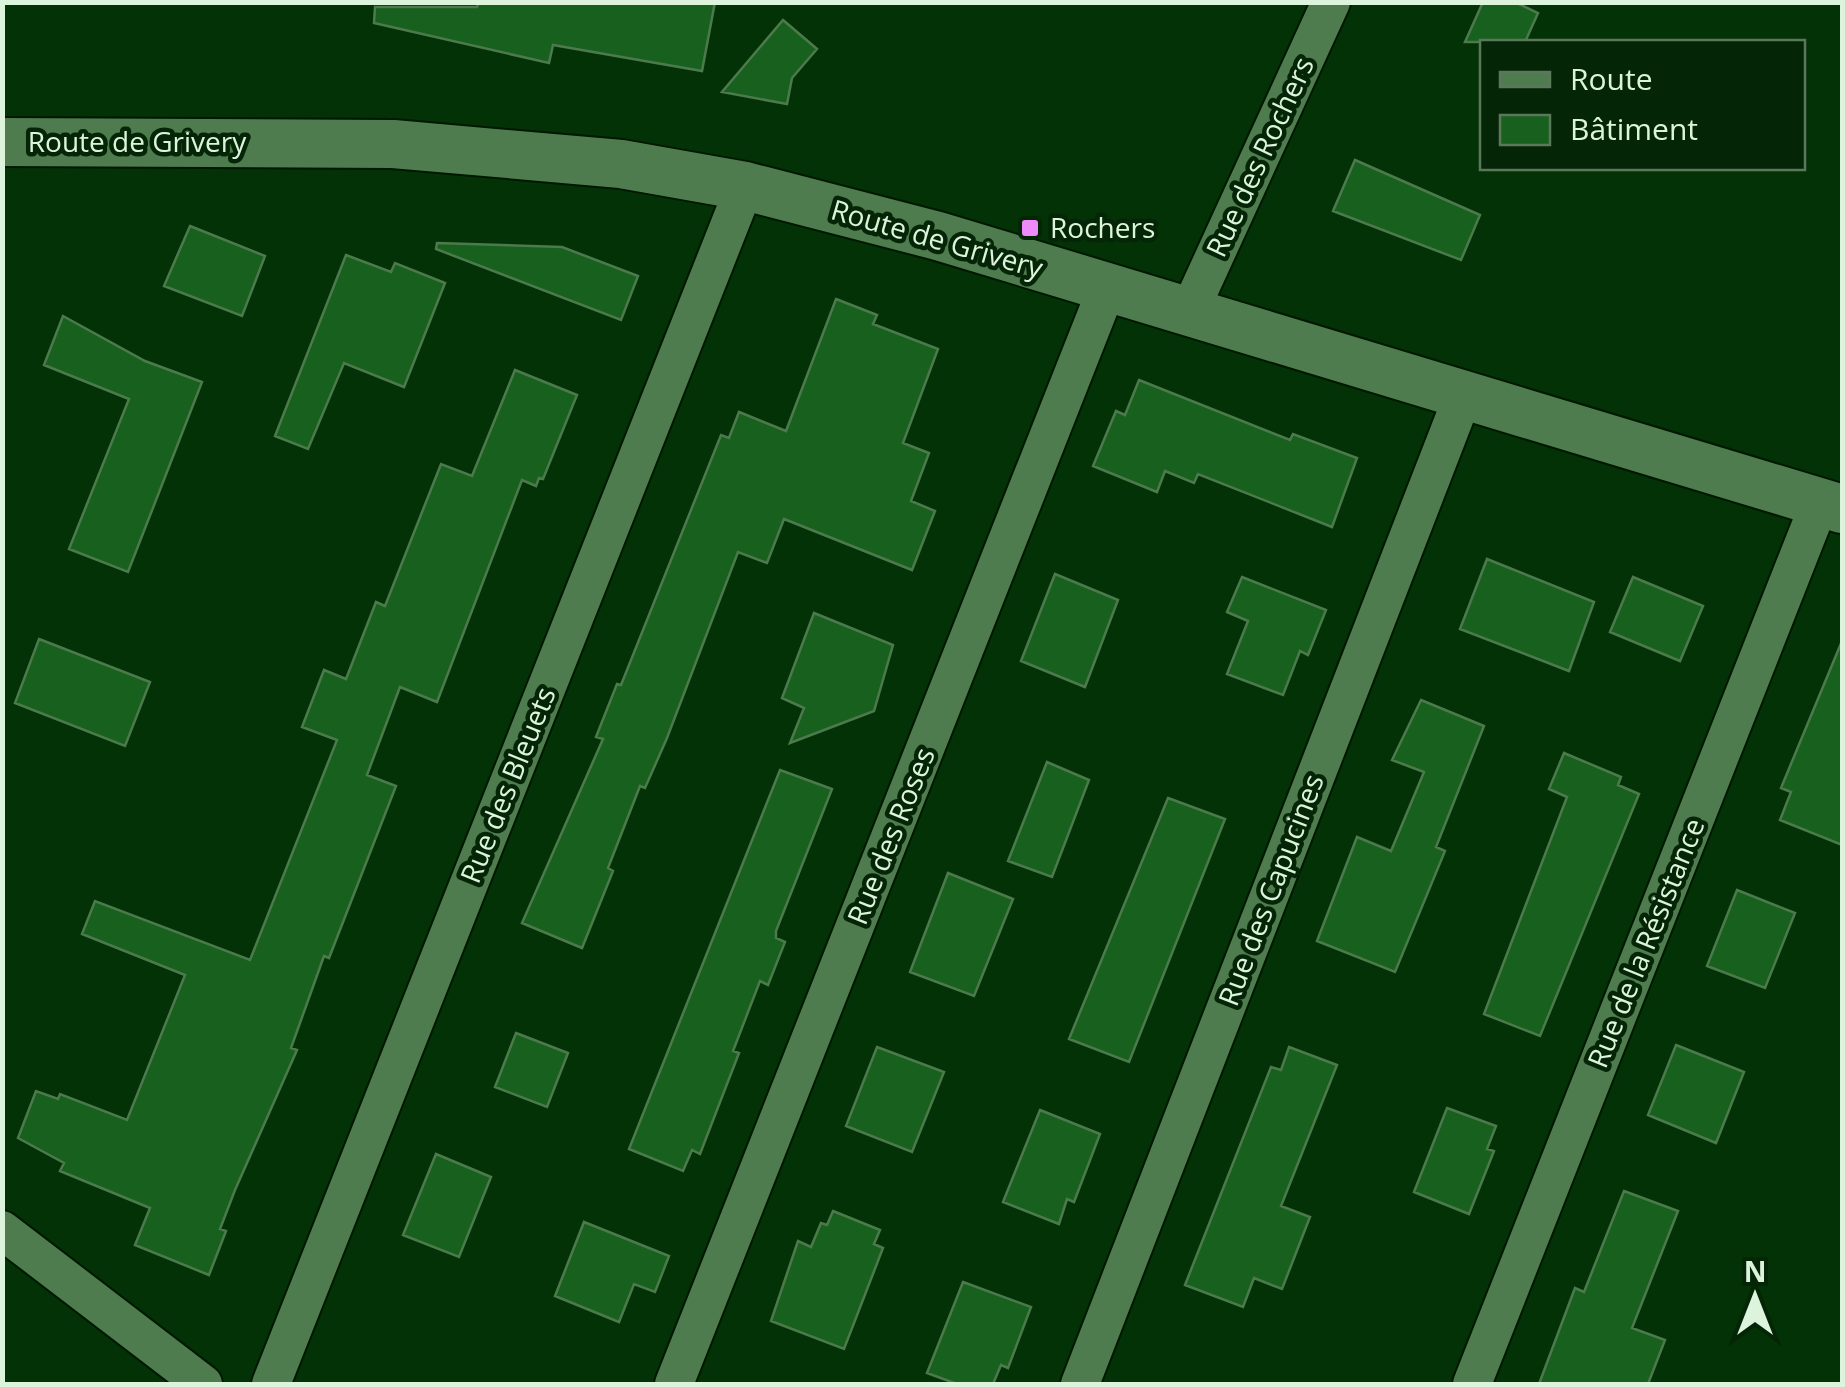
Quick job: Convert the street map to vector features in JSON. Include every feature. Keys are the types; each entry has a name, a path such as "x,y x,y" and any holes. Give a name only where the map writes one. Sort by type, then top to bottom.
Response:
{"street":[{"name":"Rue des Rochers","path":"1189,312 1332,2"},
{"name":"Route de Grivery","path":"2,142 450,148 621,164 745,186 938,236 1831,506"},
{"name":"Rue des Bleuets","path":"271,1384 745,186"},
{"name":"Rue des Roses","path":"674,1384 1108,288"},
{"name":"Rue des Capucines","path":"1080,1384 1463,396"},
{"name":"Rue de la Résistance","path":"1472,1384 1831,506"},
{"path":"2,1230 203,1384"}],"building":[{"path":"478,2 715,2 702,71 553,45 549,63 374,23 375,7 477,7"},
{"path":"1483,2 1515,2 1538,13 1526,40 1465,42"},
{"path":"783,20 817,49 792,78 787,104 722,92"},
{"path":"1355,160 1480,215 1461,260 1333,211"},
{"path":"190,226 265,256 242,316 164,286"},
{"path":"437,243 562,247 638,276 621,320 436,249"},
{"path":"346,255 391,272 395,263 445,283 404,387 344,363 308,449 275,436"},
{"path":"836,299 877,315 873,324 938,349 903,443 929,453 911,501 935,511 912,570 784,519 767,563 738,552 667,738 645,788 640,786 608,868 613,871 582,948 522,923 603,739 596,737 617,684 621,685 721,435 729,438 739,412 786,431"},
{"path":"63,316 145,361 202,382 128,572 69,549 129,399 44,365"},
{"path":"515,370 577,395 543,479 539,478 536,486 522,480 437,702 400,687 367,775 396,786 329,958 324,956 291,1048 297,1050 235,1190 220,1229 226,1231 209,1275 135,1245 150,1208 60,1171 64,1163 18,1138 36,1091 58,1099 60,1094 127,1120 185,975 82,934 95,901 250,960 337,740 302,727 324,670 346,679 376,602 385,606 441,464 472,476"},
{"path":"1139,380 1290,440 1293,434 1357,458 1332,527 1198,474 1194,483 1165,471 1157,492 1093,466 1116,411 1125,415"},
{"path":"1487,559 1594,602 1569,671 1460,629"},
{"path":"1055,574 1118,600 1085,687 1021,661"},
{"path":"1242,577 1326,610 1308,655 1300,651 1283,695 1227,674 1248,621 1227,612"},
{"path":"1633,577 1703,606 1680,661 1610,632"},
{"path":"814,613 893,645 874,711 790,743 804,708 782,698"},
{"path":"39,639 150,682 125,746 15,703"},
{"path":"1842,641 1842,845 1780,820 1791,792 1781,788"},
{"path":"1421,700 1484,726 1436,847 1445,851 1395,972 1317,941 1357,837 1391,851 1424,772 1392,760"},
{"path":"1564,753 1621,777 1618,785 1639,794 1540,1036 1484,1014 1567,797 1549,789"},
{"path":"1047,762 1089,780 1052,877 1008,861"},
{"path":"780,770 832,789 776,931 776,938 785,942 768,985 760,981 733,1051 739,1053 700,1154 692,1150 683,1171 629,1149"},
{"path":"1168,798 1225,819 1129,1062 1069,1039"},
{"path":"948,873 1013,899 974,996 910,972"},
{"path":"1737,890 1795,913 1765,988 1707,966"},
{"path":"516,1033 568,1053 547,1107 495,1087"},
{"path":"1676,1045 1744,1072 1716,1143 1648,1115"},
{"path":"877,1047 944,1072 912,1152 846,1126"},
{"path":"1289,1047 1337,1065 1281,1206 1310,1217 1282,1289 1254,1278 1243,1307 1185,1285 1271,1067 1281,1070"},
{"path":"1447,1108 1496,1126 1487,1149 1494,1151 1469,1214 1414,1192"},
{"path":"1040,1110 1100,1134 1074,1202 1067,1199 1059,1224 1003,1202"},
{"path":"436,1154 491,1177 459,1257 403,1235"},
{"path":"1624,1191 1678,1211 1632,1328 1665,1340 1648,1384 1539,1384 1575,1288 1584,1292"},
{"path":"833,1211 880,1230 874,1244 883,1248 844,1349 771,1321 798,1241 811,1247 821,1223 827,1225"},
{"path":"584,1222 669,1256 655,1292 634,1284 619,1322 555,1296"},
{"path":"963,1282 1031,1307 1008,1368 1001,1365 993,1384 957,1384 927,1373"}],"place":[{"name":"Rochers","path":"1030,228"}]}
